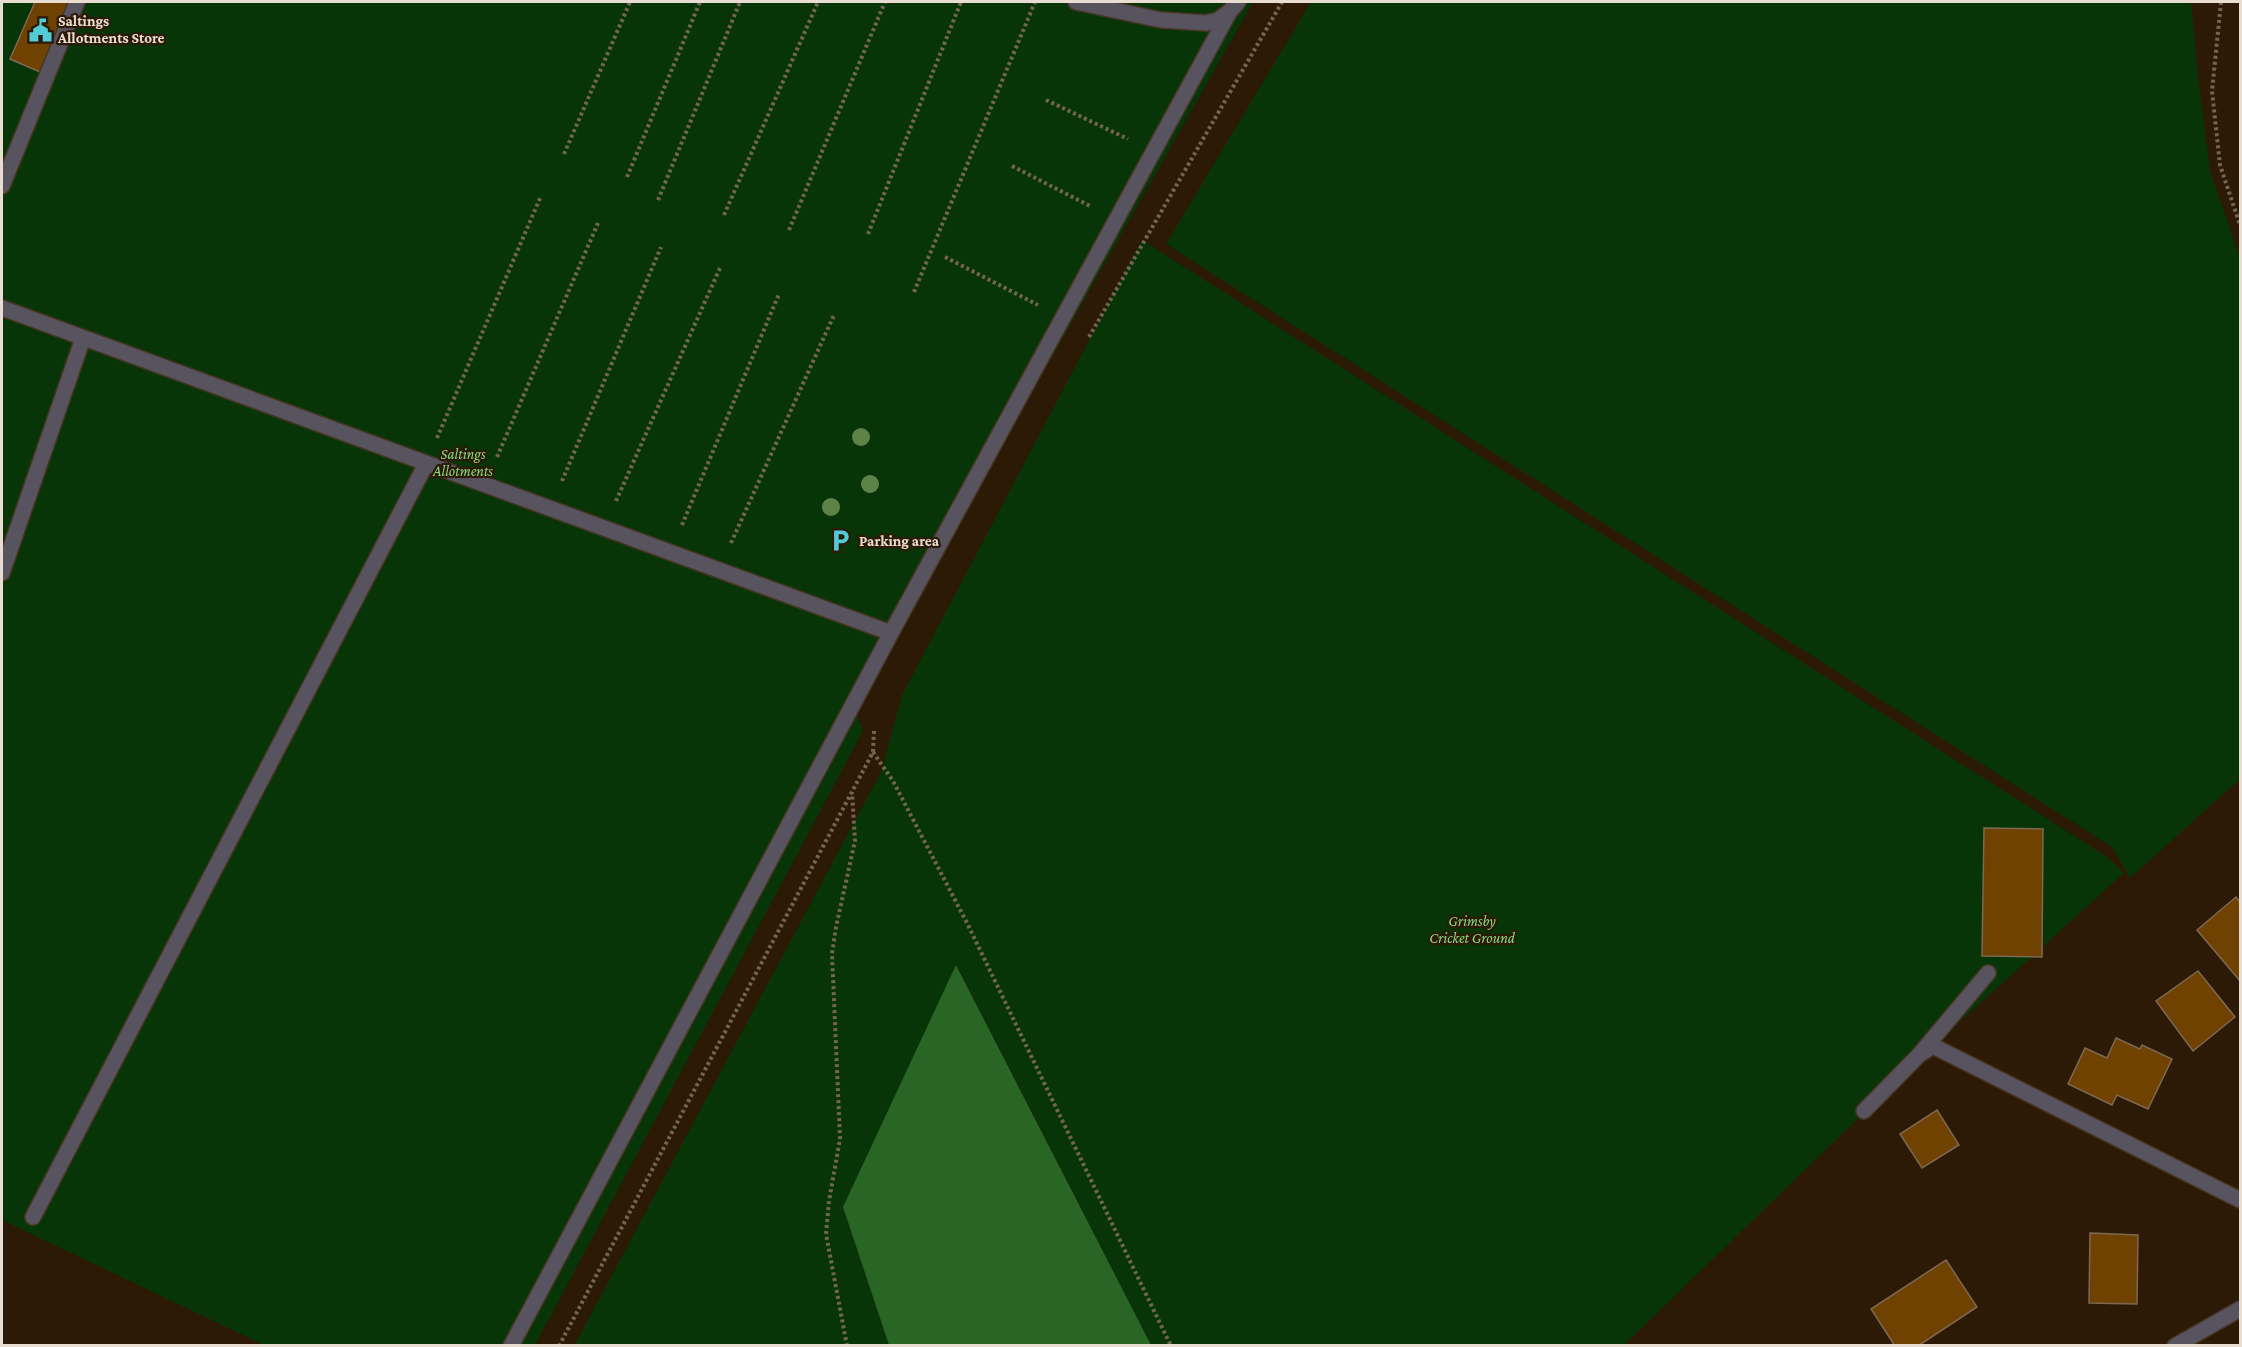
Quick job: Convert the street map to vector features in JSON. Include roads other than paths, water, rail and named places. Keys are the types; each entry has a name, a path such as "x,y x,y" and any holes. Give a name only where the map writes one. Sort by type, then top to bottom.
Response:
{"street":[{"path":"2,186 77,2"},
{"path":"1077,2 1173,21 1206,23 1218,20 1234,6"},
{"path":"511,1346 891,633 1234,6"},
{"path":"2,308 891,633"},
{"path":"2,573 83,338"},
{"path":"33,1217 426,464"},
{"path":"1864,1111 1919,1055 1988,973"},
{"path":"1919,1055 1933,1046 2241,1200"},
{"path":"2175,1346 2241,1309"}],"place":[{"name":"Saltings Allotments Store","path":"40,30"},
{"name":"Parking area","path":"841,541"}],"park label":[{"name":"Saltings Allotments","path":"463,462"},
{"name":"Grimsby Cricket Ground","path":"1472,930"}]}
